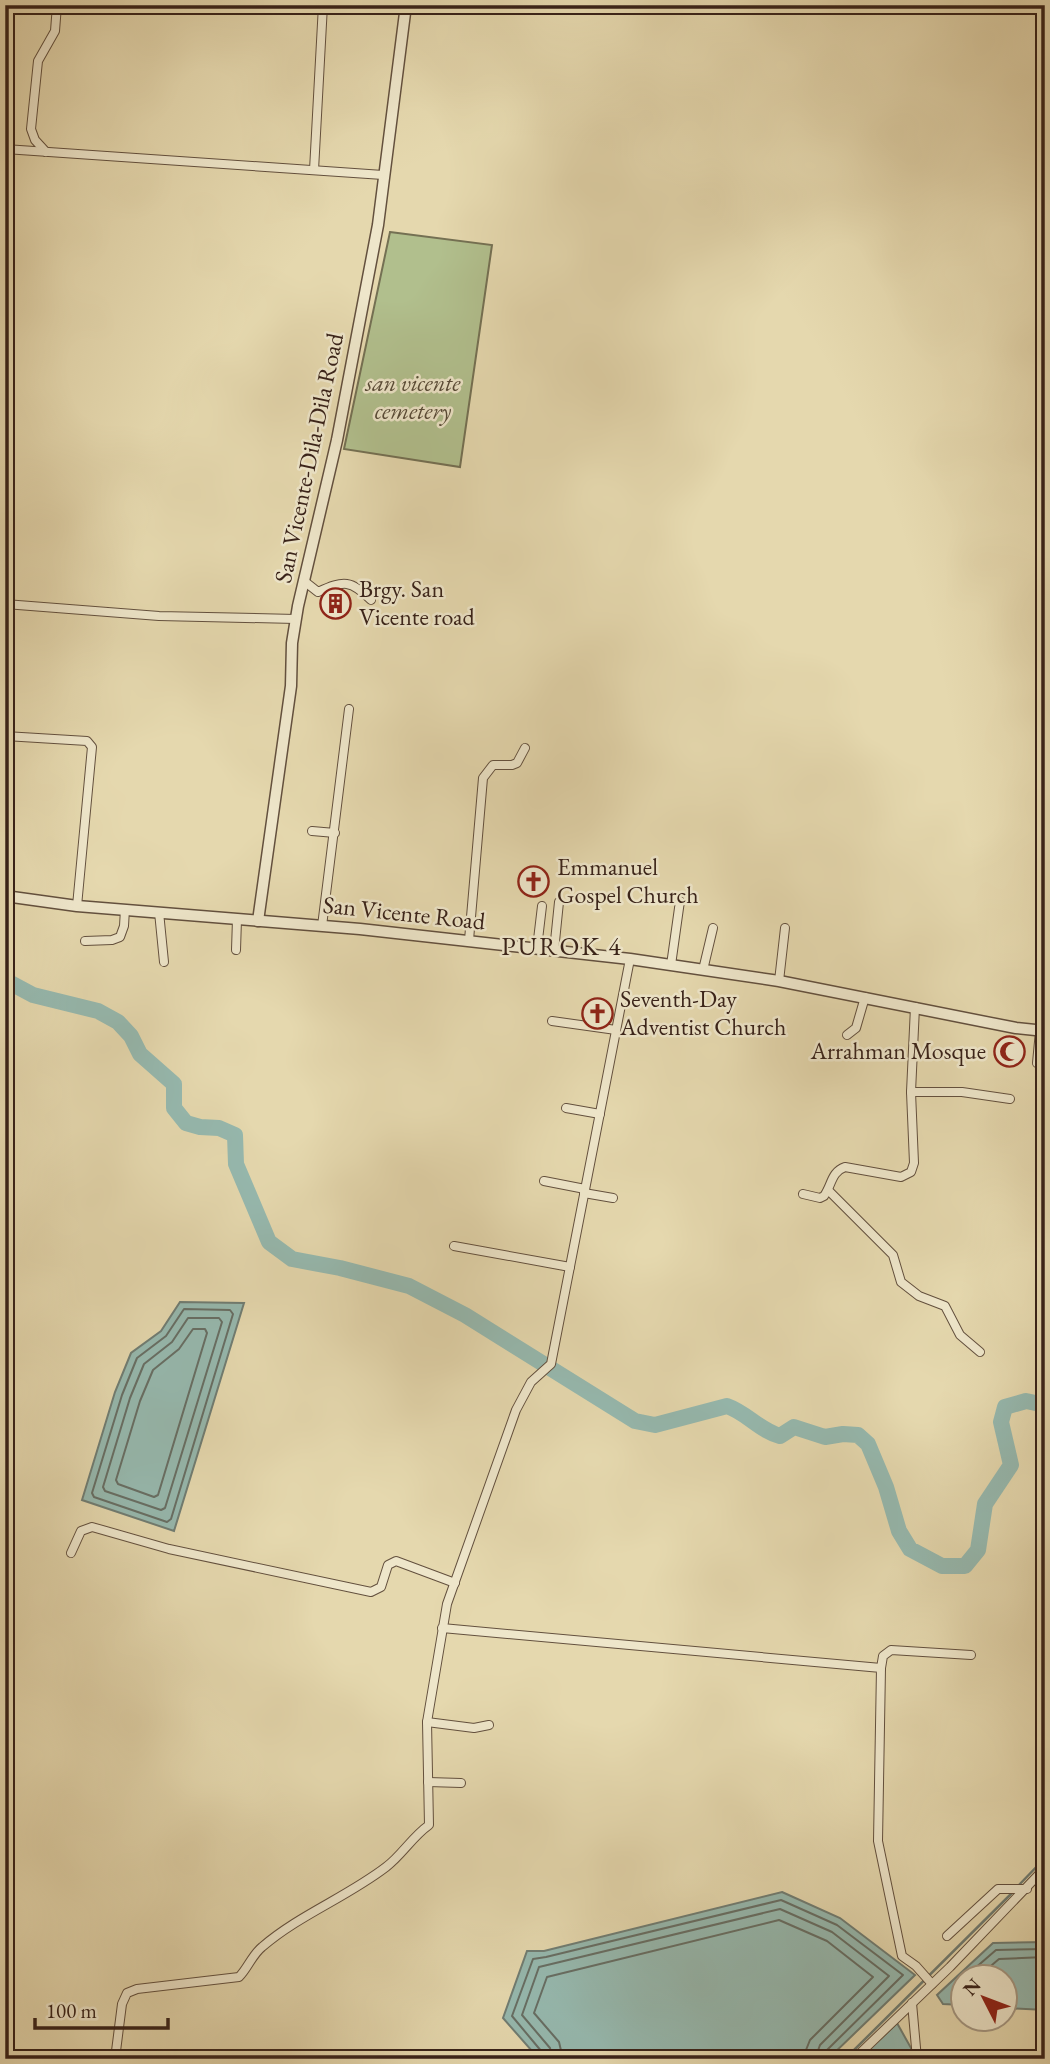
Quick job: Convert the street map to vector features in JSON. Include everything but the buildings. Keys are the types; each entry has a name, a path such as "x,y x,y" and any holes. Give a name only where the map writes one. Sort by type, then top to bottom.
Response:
{"street":[{"path":"46,152 35,140 31,129 38,61 55,31 57,5"},
{"path":"314,170 323,5"},
{"name":"San Vicente-Dila-Dila Road","path":"258,920 291,685 296,619 358,337 378,225 406,5"},
{"path":"5,149 383,175"},
{"path":"304,581 318,592 331,585 353,585 362,589 371,600"},
{"path":"5,604 159,616 296,619"},
{"path":"322,926 349,709"},
{"path":"5,736 87,741 92,747 77,906"},
{"path":"469,940 483,778 493,765 517,763 525,748"},
{"path":"312,831 335,833"},
{"name":"San Vicente Road","path":"5,896 77,906 469,940 630,959 779,981 1042,1031"},
{"path":"671,965 680,901"},
{"path":"554,950 559,902"},
{"path":"537,948 542,906"},
{"path":"85,941 120,937 125,909"},
{"path":"159,912 164,962"},
{"path":"236,950 237,919"},
{"path":"703,970 713,928"},
{"path":"779,981 785,928"},
{"path":"115,2059 122,2004 127,1993 137,1989 239,1977 261,1947 299,1921 351,1892 389,1865 410,1841 429,1825 427,1722 447,1604 516,1410 531,1382 551,1364 630,959"},
{"path":"847,1035 856,1028 865,997"},
{"path":"803,1194 820,1198 828,1190 832,1177 845,1167 901,1177 911,1172 914,1163 911,1092 915,1007"},
{"path":"552,1021 616,1030"},
{"path":"1037,1063 1042,1031"},
{"path":"911,1092 962,1092 1010,1099"},
{"path":"566,1108 600,1114"},
{"path":"544,1181 613,1198"},
{"path":"828,1190 893,1255 901,1282 919,1296 945,1306 960,1335 980,1352"},
{"path":"454,1246 570,1267"},
{"path":"71,1553 81,1531 92,1527 169,1549 371,1592 381,1587 388,1565 396,1561 455,1583"},
{"path":"442,1628 880,1668"},
{"path":"928,1980 901,1956 889,1886 880,1856 880,1668 883,1656 891,1650 971,1655"},
{"path":"427,1722 474,1728 489,1725"},
{"path":"428,1782 461,1783"},
{"path":"854,2059 912,2003 928,1980 1045,1868"},
{"path":"947,1936 998,1889 1022,1889"},
{"path":"912,2003 917,2059"}],"green space":[{"name":"san vicente cemetery","path":"390,232 492,245 460,467 344,449"}],"water":[{"path":"180,1302 244,1303 174,1531 82,1500 115,1392 131,1353 161,1331"},
{"path":"782,1892 840,1918 915,1975 828,2059 539,2059 503,2018 527,1951 544,1951"},
{"path":"1045,1942 1045,2010 1018,2009 1018,1962 973,1962 993,1943"},
{"path":"948,1985 948,2004 943,2004 937,1995"},
{"path":"897,2023 911,2048 912,2059 858,2059"}],"waterway":[{"path":"5,980 33,995 98,1011 118,1022 131,1036 140,1054 174,1084 174,1108 186,1123 219,1128 235,1135 236,1164 269,1242 292,1259 409,1286 465,1315 635,1421 655,1425 727,1406 780,1436 794,1427 825,1437 858,1435 868,1444 886,1487 899,1531 910,1549 942,1566 965,1566 978,1550 985,1504 1011,1465 1001,1422 1005,1407 1026,1401 1045,1405"},
{"path":"1018,1886 1045,1858"},
{"path":"845,2059 1014,1891"}],"place":[{"name":"Brgy. San Vicente road","path":"336,603"},
{"name":"Emmanuel Gospel Church","path":"534,881"},
{"name":"Seventh-Day Adventist Church","path":"597,1013"},
{"name":"Arrahman Mosque","path":"1009,1051"}],"district":[{"name":"PUROK 4","path":"562,946"}]}
